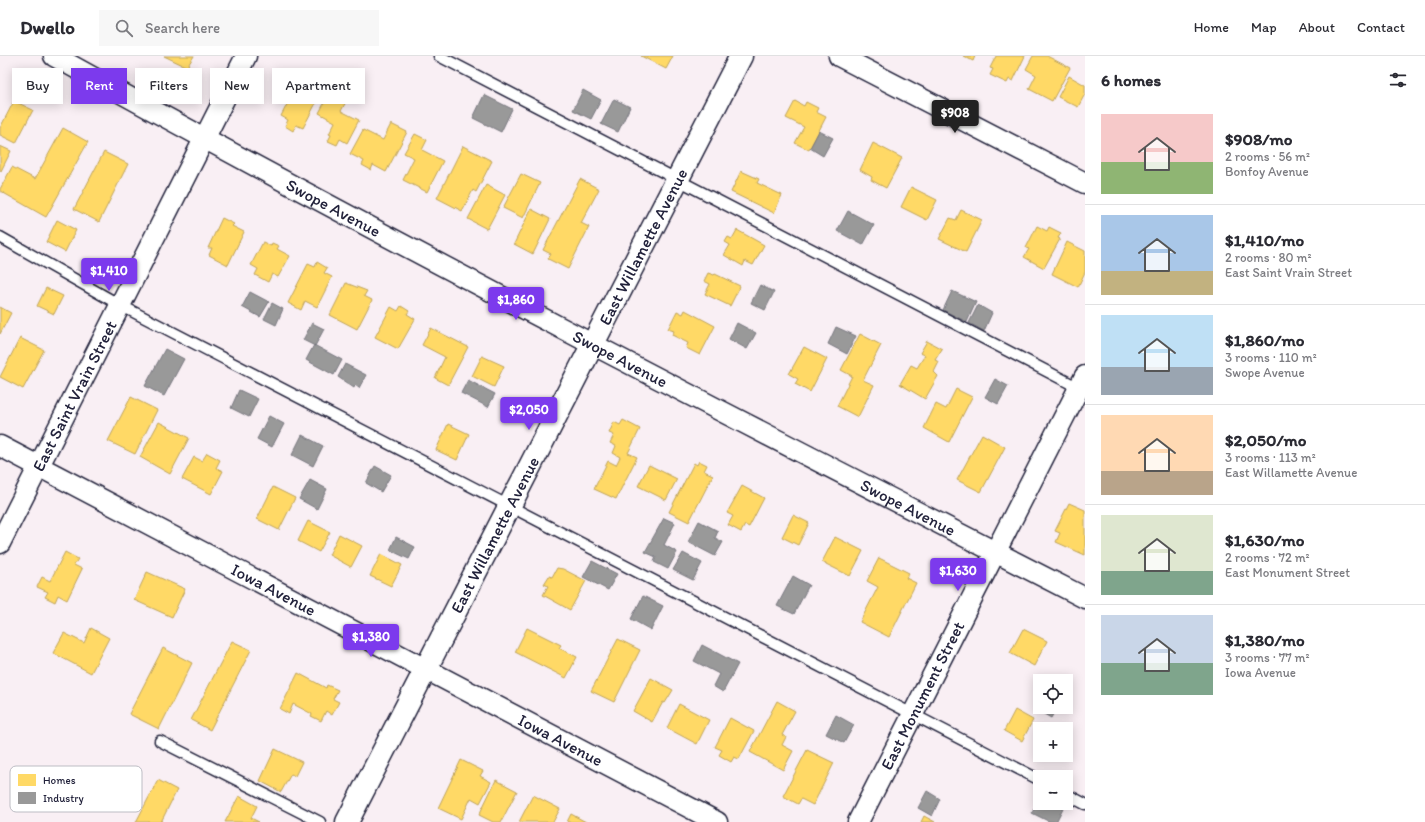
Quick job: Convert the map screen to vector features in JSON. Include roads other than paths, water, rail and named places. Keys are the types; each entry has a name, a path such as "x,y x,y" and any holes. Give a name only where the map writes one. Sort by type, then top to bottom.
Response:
{"street":[{"name":"Swope Avenue","path":"54,56 203,139 593,344 1085,598"},
{"name":"East Saint Vrain Street","path":"0,543 246,56"},
{"name":"East Willamette Avenue","path":"347,822 741,56"},
{"path":"840,56 1085,183"},
{"name":"East Monument Street","path":"858,822 1083,384"},
{"name":"Iowa Avenue","path":"0,446 39,468 717,822"}],"lane":[{"path":"439,56 678,180 1083,384"},
{"path":"0,237 120,305 1033,776"},
{"path":"160,741 320,822"},
{"path":"1073,798 1085,804"}]}
